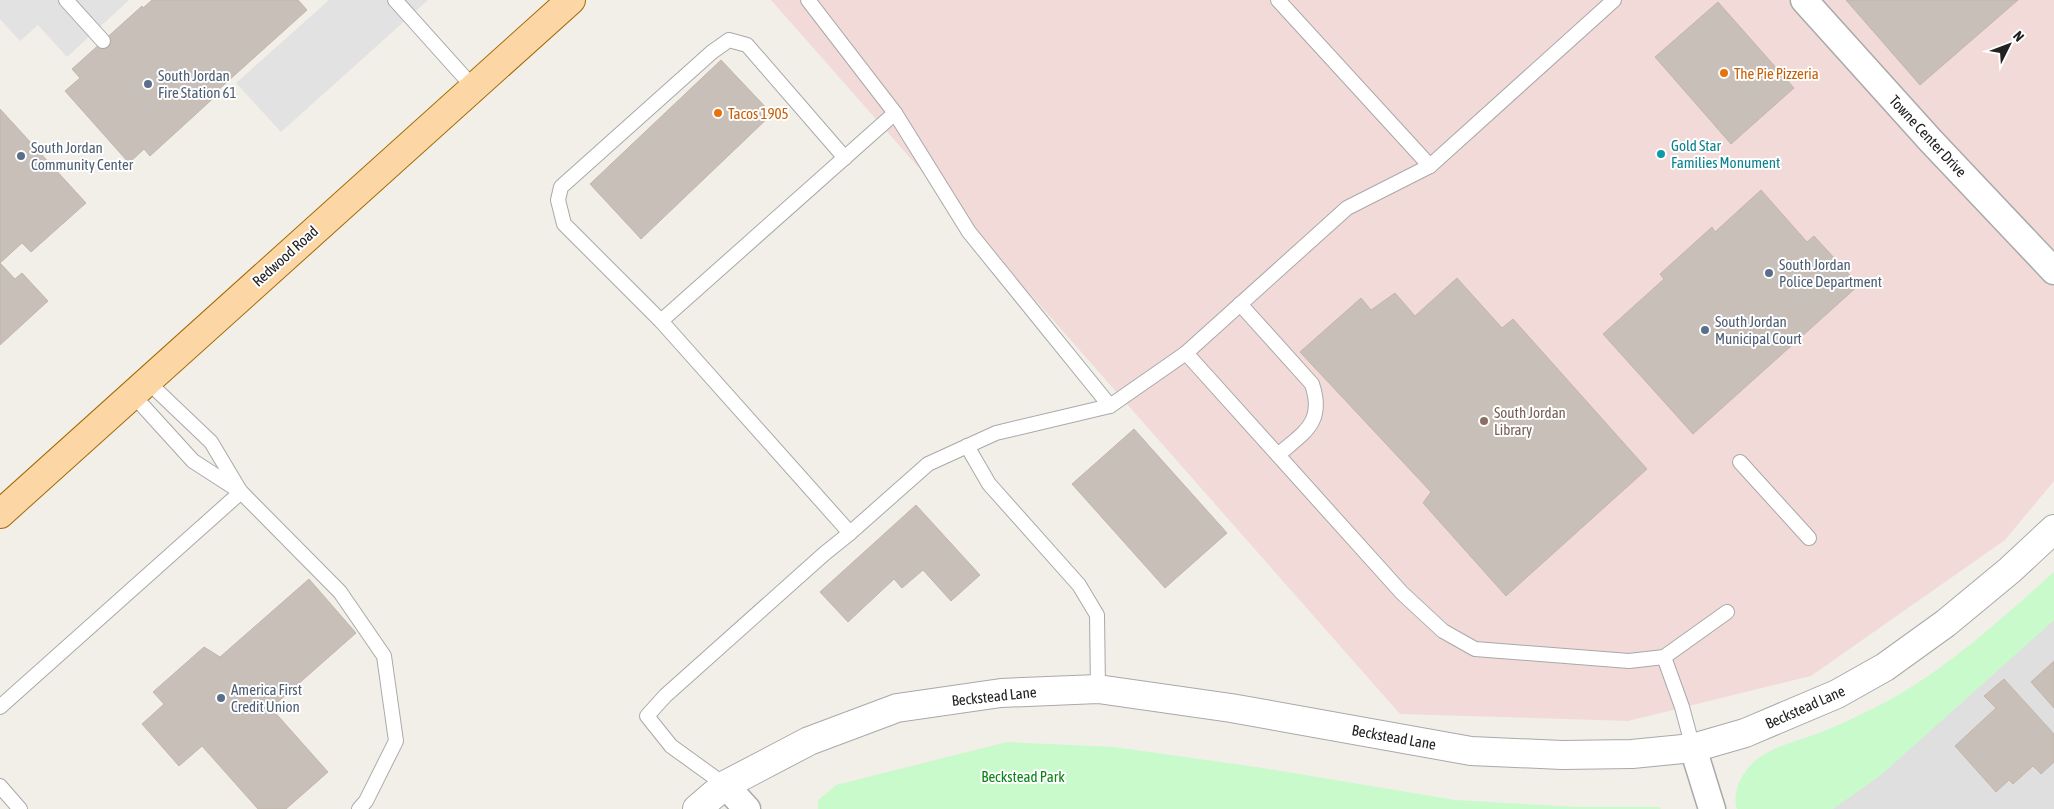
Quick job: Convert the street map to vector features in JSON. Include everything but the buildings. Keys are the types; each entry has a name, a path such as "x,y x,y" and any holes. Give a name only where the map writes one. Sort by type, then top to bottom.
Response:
{"main road":[{"name":"Redwood Road","path":"0,514 571,0"}],"street":[{"name":"Towne Center Drive","path":"1804,0 1931,141 2054,271"},
{"name":"Beckstead Lane","path":"697,809 726,785 809,741 897,708 1001,693 1098,689 1231,708 1471,751 1562,755 1632,754 1693,748 1744,733 1837,694 1885,667 1946,623 1996,582 2054,529"},
{"path":"1693,748 1712,809"},
{"path":"726,785 747,809"}],"lane":[{"path":"66,0 103,41"},
{"path":"395,0 474,88"},
{"path":"808,0 895,114 970,232 1110,406"},
{"path":"1278,0 1430,166"},
{"path":"726,785 671,746 647,716 665,696 824,554 850,534 928,464 996,433 1110,406 1186,353 1347,208 1430,166 1614,0"},
{"path":"845,158 747,45 729,40 697,64 561,187 558,200 564,224 661,321 850,534"},
{"path":"661,321 895,114"},
{"path":"1240,304 1312,384 1317,399 1317,413 1310,426 1278,456"},
{"path":"1186,353 1402,593 1442,631 1476,649 1629,661 1664,657 1727,612"},
{"path":"140,388 211,442 241,492"},
{"path":"140,388 193,461 241,492 340,592 384,656 396,741 366,802 359,809"},
{"path":"967,446 989,484 1079,585 1097,615 1098,689"},
{"path":"1740,462 1809,538"},
{"path":"0,707 241,492"},
{"path":"1664,657 1682,707 1693,748"},
{"path":"0,786 20,809"}],"shaded area":[{"path":"0,0 129,0 67,57 38,25 20,41 0,19"},
{"path":"329,0 428,0 281,132 236,83"},
{"path":"771,0 2054,0 2054,481 2005,540 1811,676 1628,721 1400,714"},
{"path":"2054,590 2054,809 1740,809 1972,658"}],"green space":[{"path":"2054,572 2054,620 1881,775 1833,809 1737,809 1737,789 1747,769 1757,759 1781,746 1847,721 1910,688 1974,642"},
{"name":"Beckstead Park","path":"1007,742 1114,747 1256,767 1455,800 1579,807 1659,807 1661,809 818,809 818,800 836,785"}],"place":[{"name":"The Pie Pizzeria","path":"1724,73"},
{"name":"South Jordan Fire Station 61","path":"148,84"},
{"name":"Tacos 1905","path":"718,113"},
{"name":"Gold Star Families Monument","path":"1661,154"},
{"name":"South Jordan Community Center","path":"21,156"},
{"name":"South Jordan Police Department","path":"1769,273"},
{"name":"South Jordan Municipal Court","path":"1705,330"},
{"name":"South Jordan Library","path":"1484,421"},
{"name":"America First Credit Union","path":"221,698"}]}
